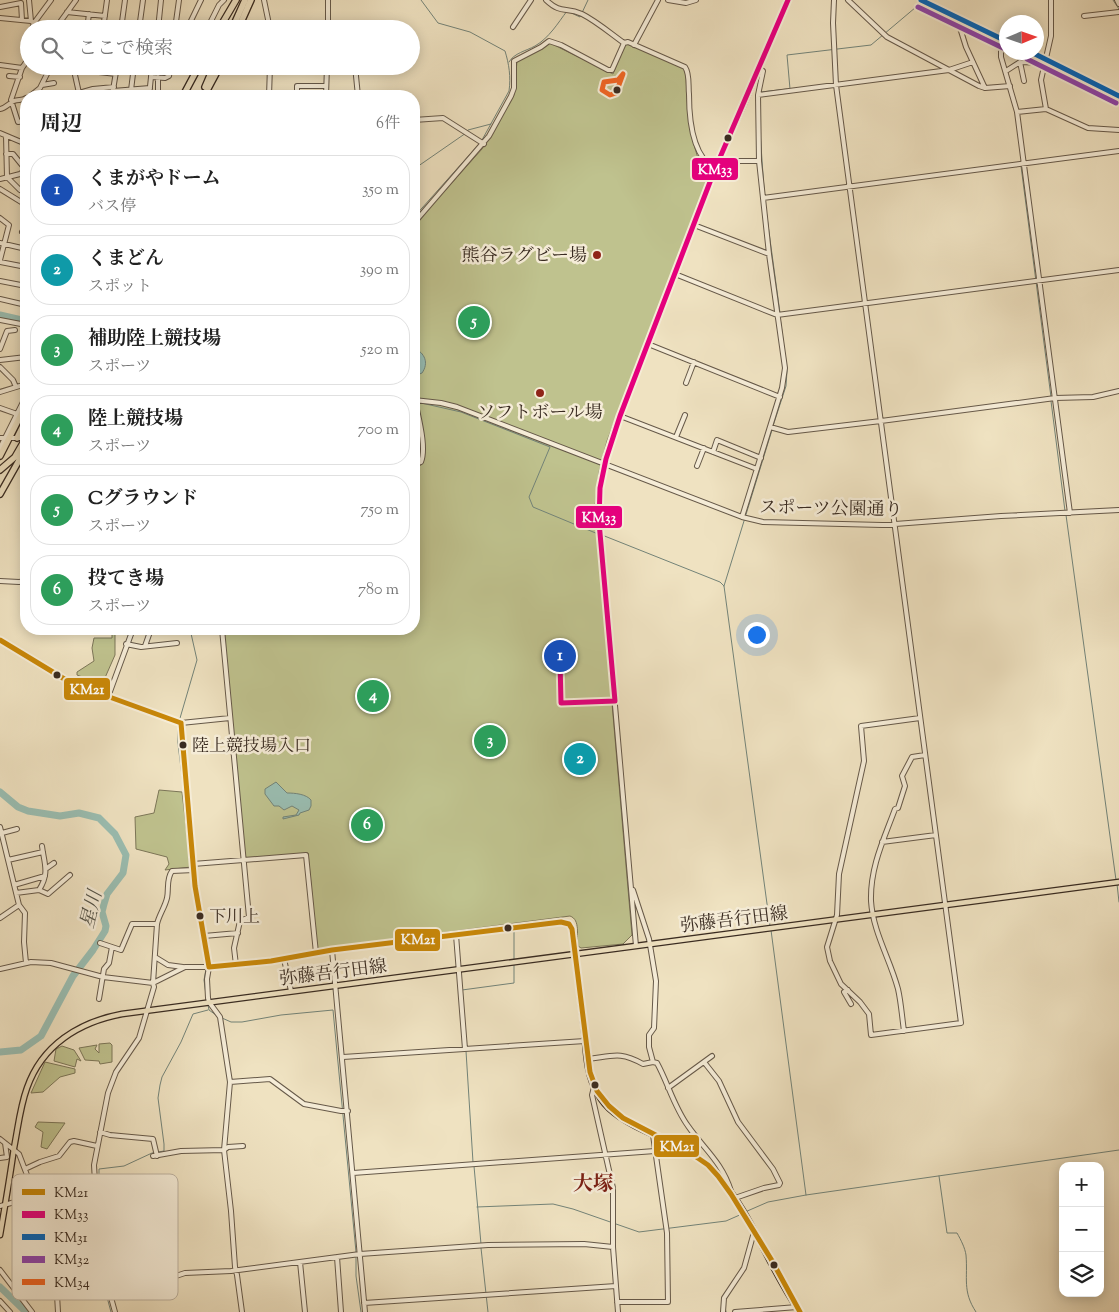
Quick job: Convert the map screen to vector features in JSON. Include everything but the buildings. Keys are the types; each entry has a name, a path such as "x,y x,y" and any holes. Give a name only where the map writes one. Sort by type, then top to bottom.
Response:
{"highway":[{"path":"224,20 234,0"},
{"path":"236,20 245,0"},
{"path":"242,20 251,0"},
{"path":"186,90 194,75"},
{"path":"205,90 211,75"},
{"path":"206,90 215,75"},
{"path":"0,456 5,438 20,414"},
{"path":"17,438 20,432"},
{"path":"0,470 15,457 20,448"},
{"path":"0,494 20,459"}],"main road":[{"path":"921,0 999,38"},
{"path":"1041,60 1119,96"},
{"name":"弥藤吾行田線","path":"0,1235 2,1205 26,1088 38,1064 66,1035 88,1023 107,1016 1119,882"},
{"path":"575,953 585,1041 594,1086 606,1105 618,1116 689,1152 702,1160 717,1174 732,1193 799,1310"}],"street":[{"path":"28,0 33,20"},
{"path":"35,20 51,0"},
{"path":"104,20 107,0"},
{"path":"123,20 125,0"},
{"path":"140,20 143,0"},
{"path":"159,20 161,0"},
{"path":"176,20 179,0"},
{"path":"191,20 201,0"},
{"path":"212,20 219,5 224,0"},
{"path":"264,0 268,20"},
{"path":"328,0 328,20"},
{"path":"513,28 531,0"},
{"path":"546,0 556,9 572,10 582,14 624,44 628,42 685,67 688,74 690,112 695,142 702,158 715,170"},
{"path":"634,45 658,0"},
{"path":"668,0 686,3 696,0"},
{"path":"636,946 599,522 600,488 604,465 620,416 715,170 788,0"},
{"path":"834,0 836,85 961,1023 872,1035 869,1014 842,984 830,961 826,947 838,915 838,874 864,761 860,726 920,718"},
{"path":"848,0 886,37 985,88 1010,86"},
{"path":"1046,109 1041,80 1051,36 1051,0"},
{"path":"1116,0 1119,4"},
{"path":"61,20 74,1"},
{"path":"0,7 21,3 22,20 0,18"},
{"path":"67,12 105,16"},
{"path":"1084,16 1119,12"},
{"path":"89,14 89,20"},
{"path":"952,15 961,30 985,88"},
{"path":"420,216 482,143 511,96 514,88 513,63 516,59 549,41 561,45 610,71 624,44"},
{"path":"1002,60 1017,112 1070,513"},
{"path":"758,95 949,70 973,62"},
{"path":"1006,71 1020,62 1044,62"},
{"path":"1020,62 1024,81"},
{"path":"0,65 20,68"},
{"path":"742,517 780,396 785,368 762,198 759,161 758,95 763,72 760,68"},
{"path":"20,122 18,122 12,102 21,75"},
{"path":"42,75 46,78"},
{"path":"38,90 47,75"},
{"path":"75,75 78,90"},
{"path":"113,90 116,75"},
{"path":"134,75 133,90 150,88 151,77 158,78 169,75"},
{"path":"269,90 270,75"},
{"path":"326,90 327,75"},
{"path":"356,75 357,90"},
{"path":"9,76 20,78"},
{"path":"158,78 158,90"},
{"path":"42,85 54,83"},
{"path":"297,90 297,86 326,86"},
{"path":"94,90 104,90"},
{"path":"0,110 12,102 20,100"},
{"path":"1017,112 1046,109 1088,128 1119,130"},
{"path":"420,120 443,118 482,143"},
{"path":"0,134 20,142"},
{"path":"6,136 7,177 20,190"},
{"path":"762,198 1119,151"},
{"path":"6,154 13,154 20,162"},
{"path":"719,161 759,161"},
{"path":"0,178 20,174"},
{"path":"0,189 20,201"},
{"path":"0,218 9,225 2,244 0,261 20,266"},
{"path":"694,225 769,254"},
{"path":"2,244 20,248"},
{"path":"675,274 777,315 1119,270"},
{"path":"0,281 20,285"},
{"path":"0,299 20,304"},
{"path":"0,320 20,324"},
{"path":"0,349 7,331 15,330"},
{"path":"648,344 780,396"},
{"path":"0,360 20,358"},
{"path":"686,383 694,362"},
{"path":"0,367 13,380 16,387"},
{"path":"0,392 20,386"},
{"path":"770,427 788,432 1055,398 1093,397 1119,391"},
{"name":"スポーツ公園通り","path":"420,401 457,407 742,517 764,522 895,525 1001,516 1119,510"},
{"path":"0,408 17,414"},
{"path":"0,448 20,408"},
{"path":"676,437 685,415"},
{"path":"620,416 757,468"},
{"path":"420,427 423,456 420,462"},
{"path":"5,438 17,438"},
{"path":"713,452 717,440 761,458"},
{"path":"697,466 704,448"},
{"path":"0,580 20,582"},
{"path":"108,697 130,635"},
{"path":"145,646 149,635"},
{"path":"223,635 249,917 240,921 234,948 236,966"},
{"path":"0,640 71,683 181,723 230,718"},
{"path":"126,644 145,646 177,643"},
{"path":"181,723 193,864 209,967 207,979 209,1002 220,1017 230,1082 224,1150 242,1312"},
{"path":"904,1031 898,989 878,934 871,900 873,874 879,847 895,809 898,808 906,786 902,776 912,757 925,755"},
{"path":"0,827 18,905 25,913 24,942 26,963"},
{"path":"2,833 16,829"},
{"path":"882,842 936,835"},
{"path":"39,890 47,868 42,846"},
{"path":"8,860 43,852"},
{"path":"193,864 306,855 316,953"},
{"path":"47,868 54,863"},
{"path":"95,1174 97,1146 108,1093 116,1072 139,1038 154,987 156,924 158,916 167,900 169,875 172,871 194,870"},
{"path":"16,893 39,890 48,894 70,875"},
{"path":"14,885 45,876"},
{"path":"631,884 641,911 656,981 654,1028 650,1030 649,1035 649,1048 653,1062"},
{"path":"0,918 18,905"},
{"path":"154,957 168,965 185,967 236,966 284,960 332,950 564,922 571,926 575,953"},
{"path":"100,943 121,950 132,924 156,924"},
{"path":"204,936 238,934"},
{"path":"456,935 464,1049"},
{"path":"99,999 104,969 108,963 112,947"},
{"path":"332,950 365,1312"},
{"path":"284,960 290,991"},
{"path":"0,969 26,963 52,962 103,977 153,983 185,967"},
{"path":"848,990 844,992 851,1004"},
{"path":"343,1057 585,1041"},
{"path":"588,1059 626,1055 643,1064 657,1063 677,1109 688,1126 718,1162 732,1193"},
{"path":"668,1088 712,1056"},
{"path":"704,1062 719,1081 738,1122 773,1169 780,1183 779,1185 735,1198"},
{"path":"230,1082 270,1079 304,1104 348,1111"},
{"path":"594,1086 592,1095 613,1188 613,1247 618,1312"},
{"path":"100,1132 110,1135 153,1139 155,1141 155,1156 181,1151 224,1150 228,1147 244,1146"},
{"path":"617,1302 668,1302 667,1233 653,1135"},
{"path":"0,1139 19,1154 27,1174"},
{"path":"26,1169 58,1156 70,1142 97,1146"},
{"path":"0,1158 7,1157 5,1143"},
{"path":"353,1173 655,1151"},
{"path":"723,1312 724,1298 744,1268 754,1232"},
{"path":"178,1275 185,1273 236,1270 360,1254 488,1245 584,1244 613,1247"},
{"path":"337,1257 341,1312"},
{"path":"300,1262 305,1312"},
{"path":"0,1270 12,1286"},
{"path":"364,1302 616,1286"},
{"path":"23,1300 32,1312"},
{"path":"0,1301 10,1312"},
{"path":"735,1312 799,1310"}],"green space":[{"path":"550,43 613,74 625,44 629,44 684,68 694,145 698,159 706,171 708,179 607,441 599,472 595,506 632,935 623,944 581,948 578,946 576,921 570,916 317,949 308,853 244,859 224,635 420,635 420,466 423,461 424,444 420,424 420,218 482,149 514,95 517,61"},
{"path":"112,635 115,635 115,655 104,680 93,681 77,675 77,672 94,661 92,648 94,638 112,638"},
{"path":"159,790 182,792 191,867 165,870 169,864 167,857 136,849 135,817 154,813"},
{"path":"110,1043 112,1045 112,1062 100,1064 99,1061 85,1060 79,1048 97,1045 95,1049 99,1053 99,1044"},
{"path":"62,1046 74,1050 81,1061 77,1059 75,1067 54,1061 56,1049"},
{"path":"45,1062 75,1069 75,1073 60,1077 43,1092 31,1093"},
{"path":"38,1122 65,1123 47,1149 41,1147 43,1132 35,1127"}],"water":[{"path":"420,352 425,359 422,373 420,374"},
{"path":"276,782 287,793 300,794 309,798 311,806 309,810 299,815 283,819 283,817 296,815 299,810 292,806 284,810 279,806 274,806 265,794 265,789"}],"waterway":[{"path":"421,0 438,23 470,32 505,51 508,61 509,91 482,140"},
{"path":"509,62 517,54 545,39 567,11 580,17 588,0"},
{"path":"1113,0 1119,9"},
{"path":"790,89 787,55 871,45 922,2"},
{"path":"761,92 787,89"},
{"path":"420,165 468,130 491,124"},
{"path":"760,131 764,189"},
{"path":"420,210 480,143"},
{"path":"1021,166 1051,397"},
{"path":"766,210 780,313"},
{"path":"0,315 20,320"},
{"path":"773,426 786,386 787,371 780,317"},
{"path":"1051,401 1065,511"},
{"path":"420,403 461,412 550,447 529,497 533,507 598,534"},
{"path":"724,586 772,430"},
{"path":"1066,515 1116,880"},
{"path":"602,535 720,582 724,586 770,926"},
{"path":"190,869 185,800 178,744 178,725 197,660 191,635"},
{"name":"星川","path":"0,792 18,807 28,811 60,816 79,813 99,818 115,834 126,855 123,873 107,894 104,904 102,912 106,926 105,931 73,976 41,1036 21,1050 0,1052"},
{"path":"191,872 207,965"},
{"path":"1117,884 1119,902"},
{"path":"771,930 806,1195"},
{"path":"462,990 514,983 514,932"},
{"path":"206,969 204,980 207,1002"},
{"path":"208,1005 209,1010 216,1015"},
{"path":"99,1174 99,1169 124,1166 152,1153 164,1151 158,1098 162,1077 181,1042 193,1014 208,1010"},
{"path":"222,1018 231,1022 242,1022 281,1015 333,1010 356,1252"},
{"path":"466,1051 473,1162"},
{"path":"745,1212 768,1202 806,1195 1119,1150"},
{"path":"474,1166 481,1244"},
{"path":"939,1176 947,1233 957,1233 964,1247 967,1291 976,1312"},
{"path":"477,1207 553,1204 639,1232 726,1221 742,1214"},
{"path":"481,1248 488,1312"},
{"path":"356,1256 356,1276 361,1312"},
{"name":"星川","path":"0,1287 12,1299"},
{"name":"星川","path":"14,1300 26,1312"},
{"path":"108,1300 111,1312"}],"transit line":[{"name":"KM33","path":"615,701 599,522 600,488 606,459 620,416 715,169 788,0"},
{"name":"KM31","path":"921,0 999,38"},
{"name":"KM32","path":"918,7 999,46"},
{"name":"KM31","path":"1044,58 1119,96"},
{"name":"KM32","path":"1029,60 1116,103"},
{"name":"KM34","path":"623,74 616,93 610,95 602,90 604,82 618,80 623,74"},
{"name":"KM21","path":"0,640 71,683 181,723"},
{"name":"KM33","path":"567,654 560,660 561,703 615,701"},
{"name":"KM21","path":"181,723 195,886 209,967"},
{"name":"KM21","path":"209,967 271,961 332,950 561,922 569,924 572,929 590,1072 597,1091 609,1106 623,1118 692,1154 708,1165 731,1194 771,1259 800,1312"}],"place":[{"name":"熊谷ラグビー場","path":"597,255"},
{"name":"Cグラウンド","path":"474,322"},
{"name":"ソフトボール場","path":"540,393"},
{"name":"くまがやドーム","path":"560,656"},
{"name":"陸上競技場","path":"373,696"},
{"name":"補助陸上競技場","path":"490,741"},
{"name":"陸上競技場入口","path":"183,745"},
{"name":"くまどん","path":"580,759"},
{"name":"投てき場","path":"367,825"},
{"name":"下川上","path":"200,916"}],"district":[{"name":"大塚","path":"593,1183"}]}
